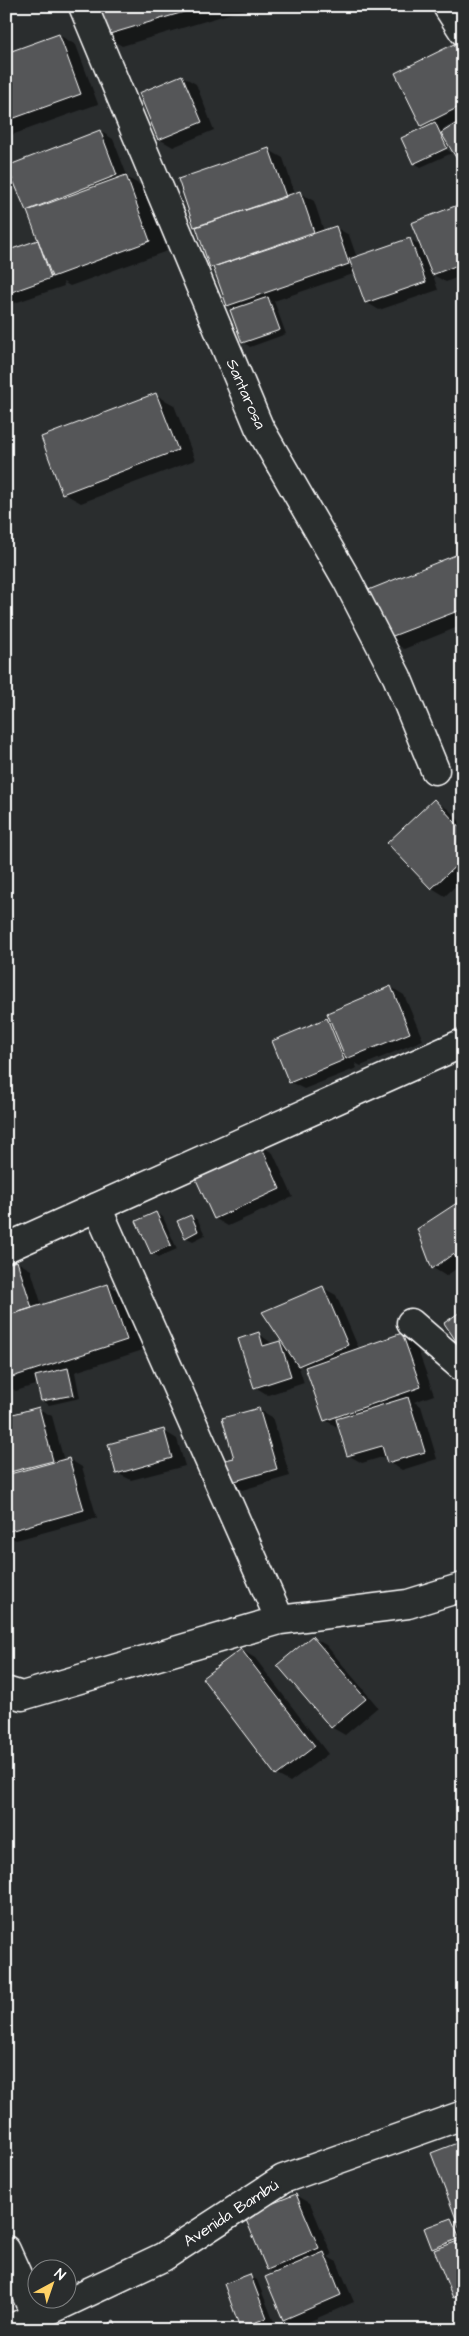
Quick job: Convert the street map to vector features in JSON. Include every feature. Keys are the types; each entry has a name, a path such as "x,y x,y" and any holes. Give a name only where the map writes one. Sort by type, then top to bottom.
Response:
{"street":[{"name":"Santarosa","path":"83,6 259,427 347,580 397,677 434,770"},
{"path":"453,7 463,32"},
{"path":"6,1248 463,1043"},
{"path":"98,1207 280,1620"},
{"path":"411,1323 463,1368"},
{"path":"6,1691 22,1696 280,1620 408,1604 463,1586"},
{"name":"Avenida Bambú","path":"8,2330 39,2323 163,2257 284,2179 463,2115"},
{"path":"6,2250 39,2323"}],"building":[{"path":"94,6 204,6 103,36"},
{"path":"59,34 81,94 6,121 6,53"},
{"path":"454,44 463,61 463,105 421,126 395,73"},
{"path":"182,75 202,122 158,140 139,93"},
{"path":"463,119 463,169 441,133"},
{"path":"435,122 447,148 413,164 401,138"},
{"path":"100,130 117,175 26,211 7,166"},
{"path":"269,148 286,197 194,227 178,179"},
{"path":"126,175 150,241 52,277 27,211"},
{"path":"300,191 314,232 210,268 196,227"},
{"path":"463,203 463,263 432,275 411,223"},
{"path":"336,226 349,264 227,306 213,267"},
{"path":"410,238 426,282 365,303 349,259"},
{"path":"38,240 51,278 6,294 6,251"},
{"path":"268,297 280,330 242,343 230,310"},
{"path":"156,393 178,450 62,494 41,437"},
{"path":"463,552 463,609 385,639 366,591"},
{"path":"434,799 463,831 463,859 431,889 387,843"},
{"path":"391,986 410,1033 346,1059 327,1013"},
{"path":"327,1018 344,1060 289,1083 272,1041"},
{"path":"260,1143 280,1189 214,1219 193,1173"},
{"path":"463,1199 463,1265 453,1254 432,1269 417,1229"},
{"path":"156,1212 171,1245 151,1254 136,1221"},
{"path":"191,1215 198,1231 185,1238 177,1221"},
{"path":"17,1261 32,1308 6,1316 6,1264"},
{"path":"108,1284 127,1340 6,1379 6,1316"},
{"path":"323,1286 348,1345 298,1366 262,1312"},
{"path":"463,1310 463,1350 462,1350 444,1323"},
{"path":"259,1332 263,1346 280,1341 291,1376 254,1388 238,1339"},
{"path":"402,1333 421,1387 324,1421 305,1367"},
{"path":"68,1368 74,1395 41,1401 35,1376"},
{"path":"408,1397 425,1452 387,1463 382,1446 347,1456 336,1419"},
{"path":"39,1407 53,1461 6,1473 6,1416"},
{"path":"259,1408 277,1469 228,1483 221,1461 234,1458 222,1418"},
{"path":"164,1429 172,1458 116,1474 108,1444"},
{"path":"69,1458 84,1510 6,1532 6,1475"},
{"path":"312,1636 366,1699 331,1728 277,1665"},
{"path":"241,1649 315,1746 276,1776 202,1678"},
{"path":"457,2143 463,2158 461,2232 431,2153"},
{"path":"296,2194 319,2248 267,2270 244,2215"},
{"path":"451,2218 460,2238 432,2249 424,2228"},
{"path":"463,2239 463,2294 453,2298 434,2250"},
{"path":"324,2252 341,2295 283,2320 265,2277"},
{"path":"250,2274 267,2318 240,2328 224,2284"},
{"path":"114,2321 118,2330 97,2330"}]}
